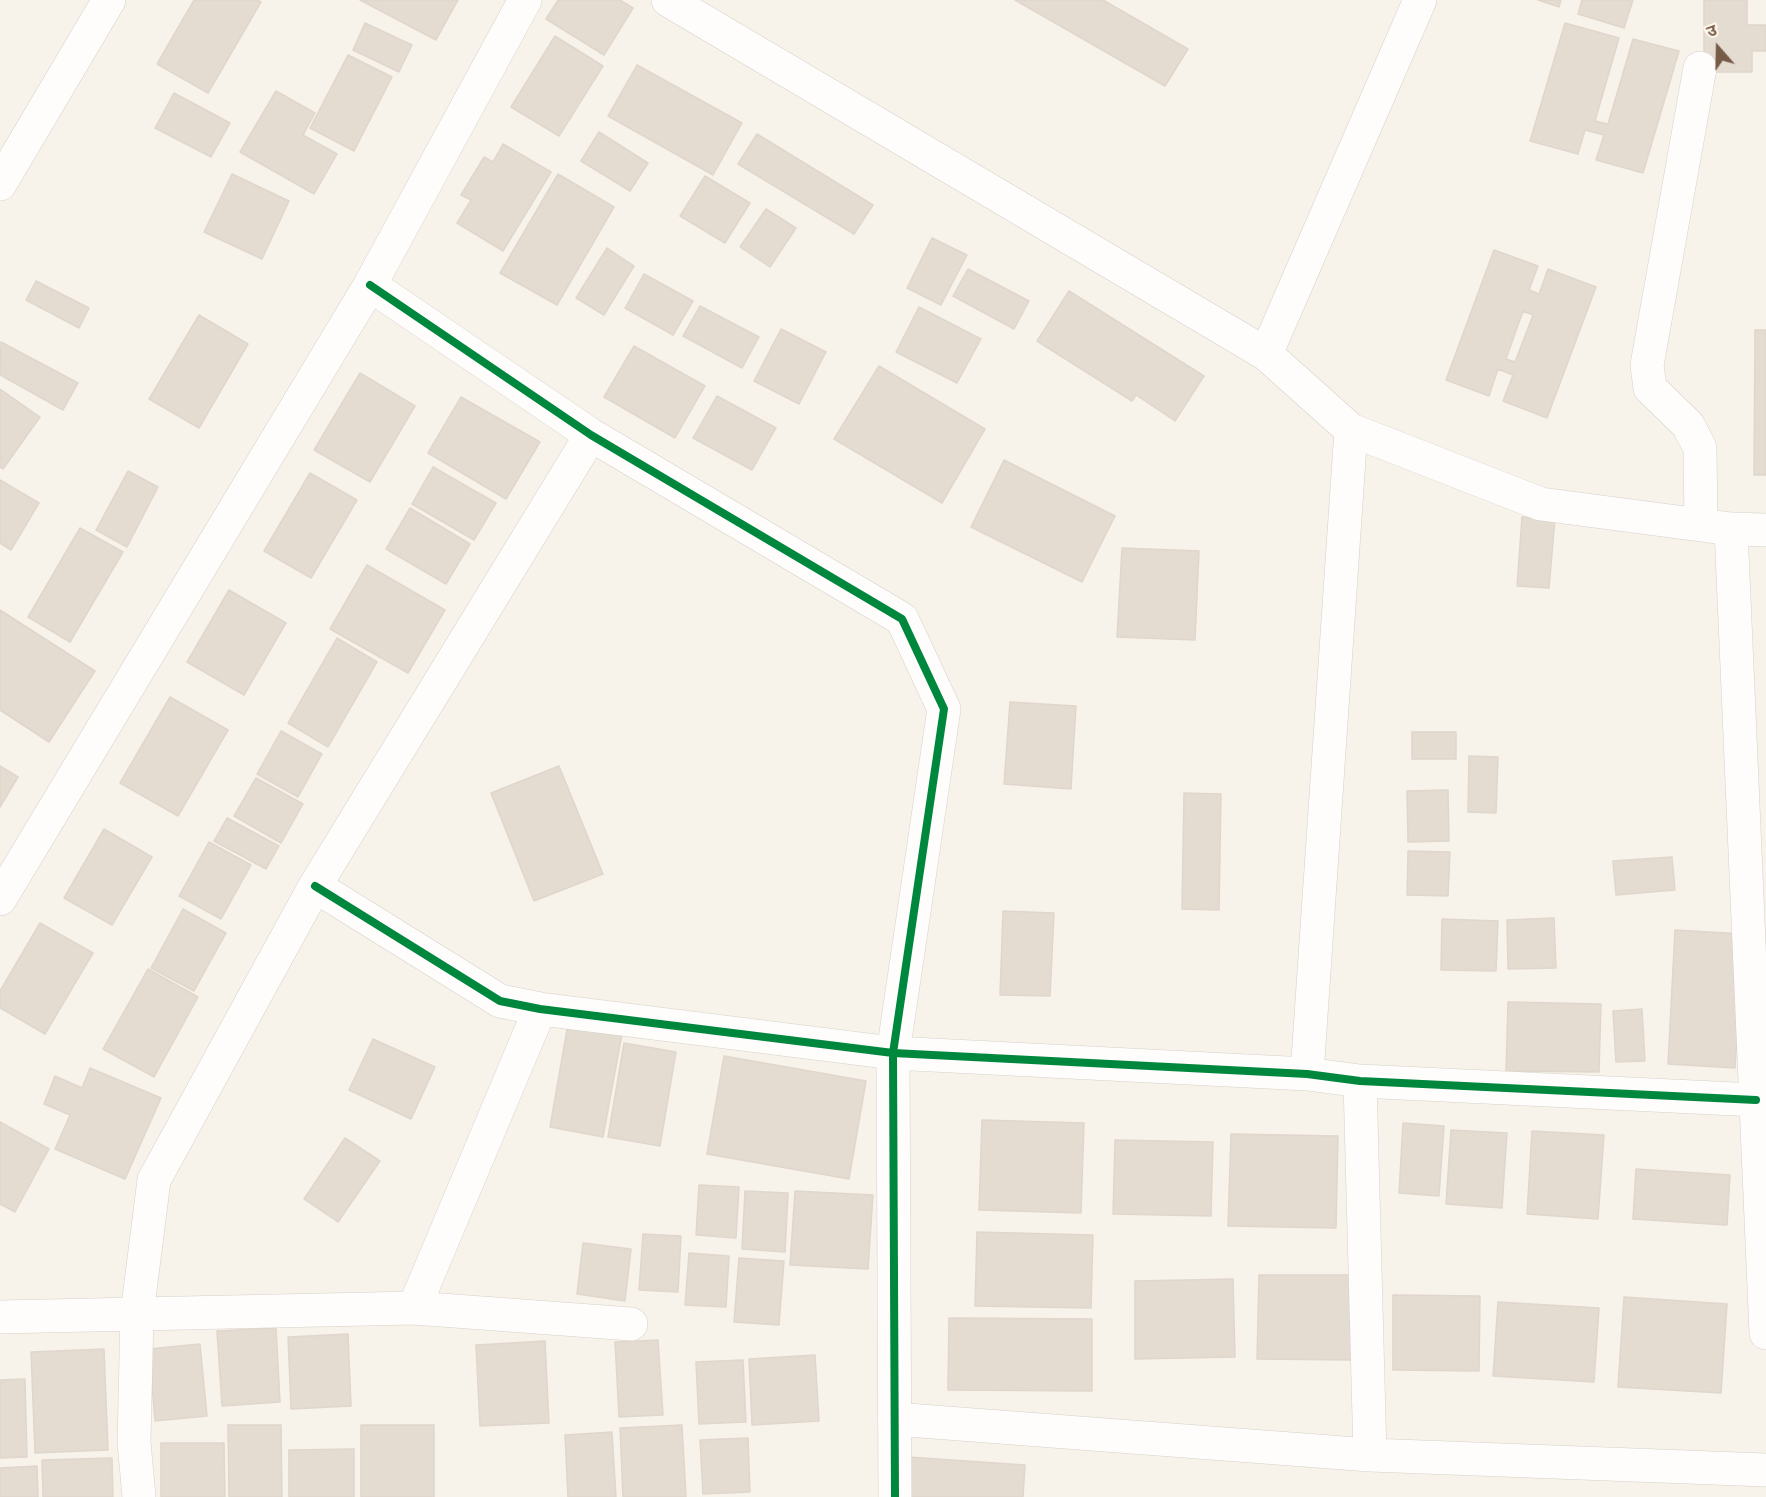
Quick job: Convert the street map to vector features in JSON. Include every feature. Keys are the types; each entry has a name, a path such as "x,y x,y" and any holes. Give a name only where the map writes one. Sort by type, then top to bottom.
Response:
{"street":[{"path":"0,184 109,0"},
{"path":"0,898 370,285 525,0"},
{"path":"668,0 1266,354 1351,430 1541,504 1716,527 1766,530"},
{"path":"1266,354 1419,0"},
{"path":"1700,68 1647,365 1650,388 1688,425 1700,448 1716,527 1757,944 1756,1100 1766,1333"},
{"path":"370,285 591,435 902,619 944,709 893,1053 895,1497"},
{"path":"1307,1074 1351,430"},
{"path":"139,1497 134,1442 136,1314 154,1180 315,886 591,435"},
{"path":"315,886 500,1001 540,1009 893,1053 1307,1074 1360,1081 1756,1100"},
{"path":"414,1308 540,1009"},
{"path":"1360,1081 1370,1455"},
{"path":"0,1317 414,1308 631,1324"},
{"path":"894,1419 1370,1455 1766,1470"}],"building":[{"path":"194,0 257,0 261,2 208,93 157,64"},
{"path":"360,0 458,0 436,40"},
{"path":"558,0 620,0 633,8 604,55 546,19"},
{"path":"1015,0 1103,0 1188,49 1165,86"},
{"path":"1538,0 1561,0 1559,7"},
{"path":"1582,0 1633,0 1624,28 1578,14"},
{"path":"1704,0 1747,0 1747,25 1766,25 1766,51 1752,51 1752,72 1704,72"},
{"path":"365,23 412,45 399,72 353,50"},
{"path":"1565,23 1619,38 1595,121 1608,124 1633,39 1679,51 1643,173 1596,160 1604,135 1585,130 1578,154 1530,141"},
{"path":"555,36 603,66 559,136 511,107"},
{"path":"348,55 392,77 354,151 310,128"},
{"path":"637,65 742,123 713,175 608,116"},
{"path":"276,91 315,113 303,135 337,154 314,194 240,152"},
{"path":"174,93 230,123 211,157 155,128"},
{"path":"599,132 648,163 630,191 581,161"},
{"path":"757,134 873,205 854,234 738,164"},
{"path":"503,144 551,172 503,251 457,223 471,200 461,195 484,157 493,162"},
{"path":"232,174 289,201 262,259 204,232"},
{"path":"558,174 614,207 557,305 500,273"},
{"path":"705,176 750,203 725,243 680,216"},
{"path":"766,209 796,228 770,267 740,247"},
{"path":"932,238 967,255 941,305 907,288"},
{"path":"607,248 634,266 604,315 576,298"},
{"path":"1494,250 1538,266 1529,290 1539,294 1548,269 1596,287 1547,418 1503,401 1513,375 1498,369 1489,396 1446,380","holes":["1523,311 1533,315 1515,362 1506,359"]},
{"path":"968,269 1029,301 1014,329 953,296"},
{"path":"644,274 693,301 673,335 625,308"},
{"path":"36,281 89,308 79,328 26,300"},
{"path":"1069,291 1204,376 1175,421 1136,395 1132,401 1037,341"},
{"path":"700,306 759,337 742,368 683,336"},
{"path":"919,307 981,339 957,383 896,352"},
{"path":"199,315 248,344 199,428 149,399"},
{"path":"781,329 826,352 799,404 754,381"},
{"path":"1755,330 1766,330 1766,475 1754,475"},
{"path":"1,342 78,383 63,410 0,375"},
{"path":"634,346 705,386 675,438 604,397"},
{"path":"879,366 985,429 942,503 834,439"},
{"path":"360,373 415,406 370,482 314,450"},
{"path":"0,389 40,417 3,469 0,467"},
{"path":"717,396 776,428 752,470 693,438"},
{"path":"461,397 540,442 506,499 428,453"},
{"path":"1004,460 1115,516 1082,582 971,527"},
{"path":"433,467 496,503 474,540 412,504"},
{"path":"128,471 158,487 127,547 96,530"},
{"path":"310,473 357,500 311,578 264,551"},
{"path":"0,480 39,503 11,550 0,543"},
{"path":"410,508 470,544 446,584 386,549"},
{"path":"1522,517 1555,519 1549,588 1517,586"},
{"path":"80,528 123,552 70,642 28,617"},
{"path":"1122,548 1199,551 1195,640 1117,637"},
{"path":"367,565 445,610 408,673 330,629"},
{"path":"229,590 286,623 244,695 187,662"},
{"path":"0,610 95,671 49,742 0,710"},
{"path":"337,638 377,662 328,747 288,723"},
{"path":"170,697 228,730 178,816 120,783"},
{"path":"1010,702 1076,706 1071,789 1004,784"},
{"path":"281,731 322,754 298,797 257,774"},
{"path":"1412,732 1456,732 1456,759 1412,759"},
{"path":"1469,756 1498,757 1496,813 1468,812"},
{"path":"0,766 18,777 0,807"},
{"path":"559,766 603,874 534,901 491,793"},
{"path":"256,778 303,804 281,843 234,816"},
{"path":"1448,790 1449,841 1408,842 1407,791"},
{"path":"1184,793 1221,794 1219,910 1182,909"},
{"path":"227,818 279,846 266,869 214,841"},
{"path":"104,829 152,857 112,925 64,898"},
{"path":"209,842 251,865 221,919 179,896"},
{"path":"1408,851 1450,852 1448,896 1407,895"},
{"path":"1672,857 1675,890 1616,895 1613,861"},
{"path":"183,909 226,933 194,991 151,968"},
{"path":"1003,911 1054,913 1050,996 1000,995"},
{"path":"1554,918 1556,968 1508,969 1507,920"},
{"path":"1442,919 1498,921 1496,971 1441,970"},
{"path":"40,923 93,953 45,1034 0,1008 0,991"},
{"path":"1675,930 1743,934 1735,1068 1668,1064"},
{"path":"148,969 198,997 154,1077 103,1049"},
{"path":"1508,1002 1601,1004 1599,1072 1506,1071"},
{"path":"1642,1009 1645,1061 1616,1062 1613,1011"},
{"path":"568,1024 622,1034 603,1137 550,1127"},
{"path":"373,1039 435,1067 411,1119 349,1090"},
{"path":"624,1043 676,1052 660,1146 608,1137"},
{"path":"724,1056 866,1081 849,1179 707,1154"},
{"path":"90,1068 161,1098 125,1179 55,1149 70,1115 44,1104 55,1076 82,1088"},
{"path":"982,1120 1084,1123 1081,1213 979,1210"},
{"path":"0,1122 49,1149 15,1212 0,1204"},
{"path":"1403,1123 1444,1126 1439,1196 1399,1193"},
{"path":"1451,1130 1507,1133 1502,1208 1446,1204"},
{"path":"1532,1131 1604,1135 1598,1219 1527,1214"},
{"path":"1231,1134 1338,1136 1336,1228 1228,1226"},
{"path":"345,1138 380,1161 338,1222 304,1199"},
{"path":"1115,1140 1213,1142 1211,1216 1113,1214"},
{"path":"1636,1169 1730,1175 1727,1225 1633,1219"},
{"path":"699,1185 739,1187 736,1238 696,1235"},
{"path":"745,1191 788,1193 785,1252 742,1249"},
{"path":"795,1191 873,1195 868,1269 790,1265"},
{"path":"977,1232 1093,1235 1091,1308 975,1306"},
{"path":"643,1234 681,1236 678,1292 639,1290"},
{"path":"583,1243 631,1249 625,1301 577,1294"},
{"path":"689,1253 729,1256 726,1307 685,1305"},
{"path":"739,1258 784,1261 779,1325 734,1322"},
{"path":"1259,1275 1354,1275 1352,1360 1257,1359"},
{"path":"1233,1279 1235,1357 1135,1359 1135,1281"},
{"path":"1393,1295 1480,1296 1479,1371 1393,1370"},
{"path":"1624,1297 1727,1304 1721,1393 1618,1387"},
{"path":"1498,1302 1599,1308 1594,1382 1493,1376"},
{"path":"949,1318 1092,1319 1092,1391 948,1390"},
{"path":"276,1328 280,1402 222,1406 217,1331"},
{"path":"348,1334 351,1406 291,1409 288,1337"},
{"path":"658,1340 663,1415 619,1417 615,1342"},
{"path":"545,1341 549,1423 480,1426 476,1345"},
{"path":"200,1344 207,1416 155,1421 149,1349"},
{"path":"104,1349 108,1450 35,1453 31,1352"},
{"path":"815,1355 819,1421 752,1425 749,1359"},
{"path":"743,1360 746,1422 699,1424 696,1362"},
{"path":"25,1379 27,1457 0,1458 0,1380"},
{"path":"228,1425 281,1425 282,1497 229,1497"},
{"path":"361,1425 434,1425 434,1497 361,1497"},
{"path":"682,1425 686,1497 623,1497 620,1428"},
{"path":"612,1432 616,1497 568,1497 565,1435"},
{"path":"748,1438 750,1492 703,1494 700,1440"},
{"path":"161,1443 224,1443 225,1497 161,1497"},
{"path":"354,1449 354,1497 289,1497 289,1450"},
{"path":"908,1457 1025,1465 1023,1497 906,1497"},
{"path":"112,1458 113,1497 43,1497 42,1460"},
{"path":"37,1466 38,1497 0,1497 0,1468"}],"cycle path":[{"path":"370,285 591,435 902,619 944,709 893,1053 895,1497"},
{"path":"315,886 500,1001 540,1009 893,1053 1307,1074 1360,1081 1756,1100"}]}
